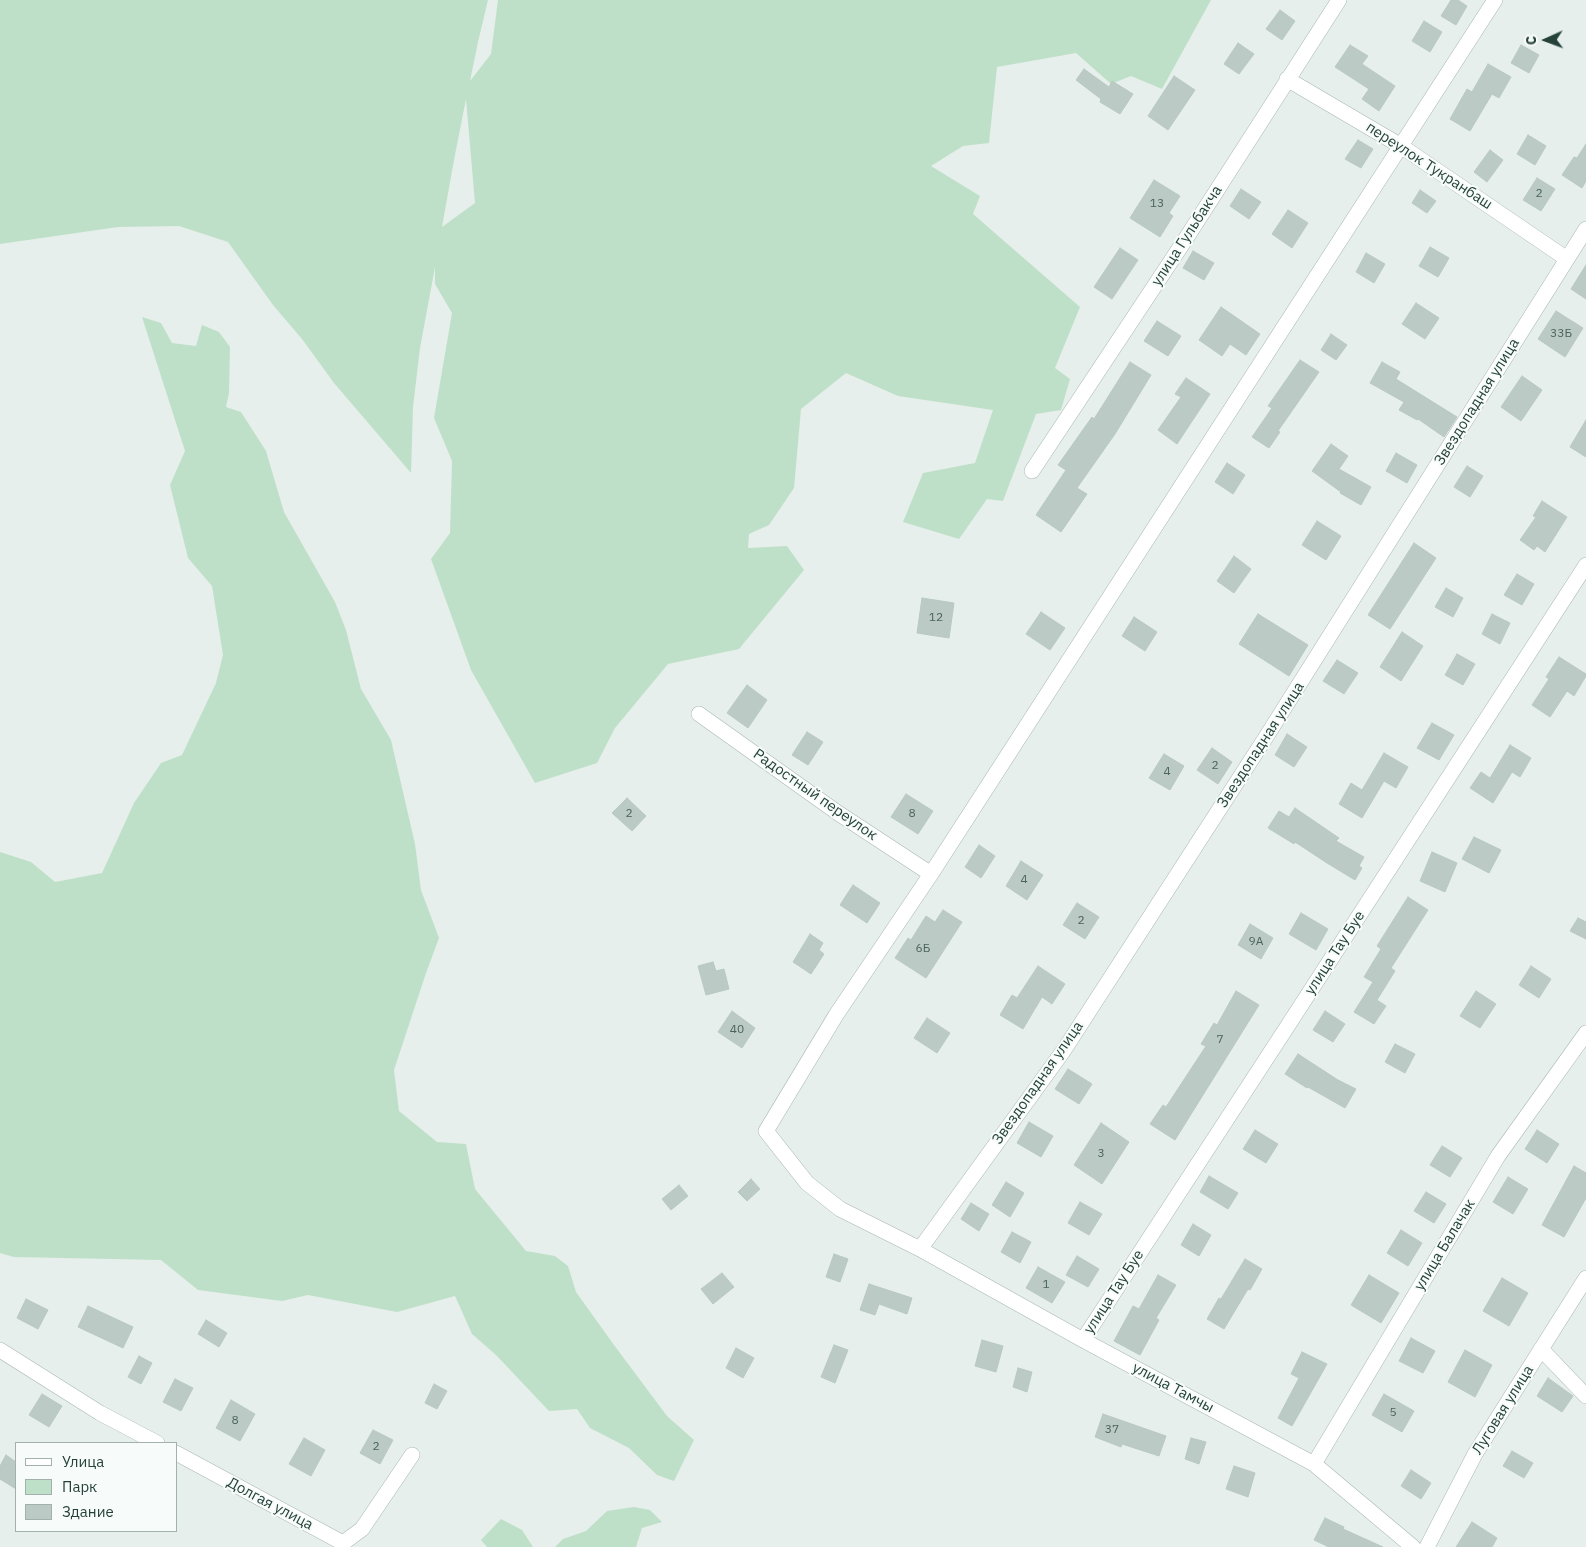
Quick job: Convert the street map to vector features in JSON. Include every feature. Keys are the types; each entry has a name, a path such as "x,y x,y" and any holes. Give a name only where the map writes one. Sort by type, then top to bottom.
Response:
{"street":[{"name":"улица Гульбакча","path":"1032,471 1185,240 1338,0"},
{"path":"931,874 1495,0"},
{"name":"переулок Тукранбаш","path":"1287,79 1401,146 1567,259"},
{"name":"Звездопадная улица","path":"920,1249 1069,1042 1266,737 1567,259 1581,247 1586,229"},
{"name":"улица Тау Буе","path":"1082,1340 1293,1019 1586,565"},
{"name":"Радостный переулок","path":"699,714 838,813 931,874"},
{"name":"улица Тамчы","path":"931,874 836,1015 766,1131 807,1183 840,1209 920,1249 1082,1340 1314,1464 1413,1547"},
{"name":"улица Балачак","path":"1314,1464 1498,1156 1586,1033"},
{"name":"Луговая улица","path":"1427,1547 1475,1454 1586,1278"},
{"path":"1541,1349 1586,1396"},
{"path":"0,1350 100,1413 155,1442"},
{"name":"Долгая улица","path":"178,1455 343,1543 362,1529 412,1454"}],"green space":[{"path":"0,0 488,0 470,81 491,54 498,0 1211,0 1162,89 1131,76 1111,84 1076,53 997,67 989,143 963,146 931,166 980,196 973,214 1080,307 1055,368 1070,379 1061,410 1036,414 1003,501 987,499 959,539 903,522 923,473 975,463 993,410 898,396 846,373 801,409 794,488 769,525 749,534 748,548 787,546 804,570 739,649 668,664 615,728 597,763 535,783 471,670 431,559 450,533 452,461 434,418 452,313 435,284 435,267 420,348 413,407 411,473 334,383 302,339 273,305 228,242 179,226 118,227 0,244","holes":["466,99 475,203 442,227"]},
{"path":"142,317 161,323 172,343 196,346 202,325 219,332 230,347 229,393 226,407 241,412 266,451 284,512 335,602 346,630 361,689 391,740 415,844 421,890 439,938 394,1070 399,1111 437,1142 466,1144 475,1189 526,1251 555,1256 568,1266 576,1292 614,1345 667,1416 694,1440 674,1481 657,1475 629,1448 590,1428 577,1409 549,1411 496,1355 472,1334 455,1296 397,1312 308,1295 282,1301 198,1290 161,1260 14,1257 0,1253 0,852 31,862 55,882 102,873 134,803 161,763 182,755 216,683 223,655 212,586 188,558 170,485 185,451"},
{"path":"634,1507 650,1510 662,1522 642,1528 636,1547 555,1547 563,1539 586,1531 607,1511"},
{"path":"501,1519 522,1530 533,1547 487,1547 481,1540"}],"building":[{"path":"1451,0 1458,0 1467,6 1456,25 1441,16"},
{"path":"1280,10 1295,21 1282,40 1266,29"},
{"path":"1424,21 1442,32 1430,52 1412,41"},
{"path":"1238,43 1254,54 1239,74 1224,64"},
{"path":"1350,45 1368,56 1362,64 1395,86 1379,111 1362,99 1369,89 1335,67"},
{"path":"1521,45 1539,55 1529,73 1511,63"},
{"path":"1488,64 1511,77 1499,98 1492,94 1470,131 1450,119 1467,89 1472,92"},
{"path":"1084,69 1109,87 1112,81 1133,94 1120,114 1100,102 1101,99 1076,80"},
{"path":"1174,76 1195,90 1168,130 1148,116"},
{"path":"1528,135 1546,146 1535,165 1517,154"},
{"path":"1358,140 1373,149 1361,168 1345,159"},
{"path":"1586,144 1586,181 1582,188 1562,175 1574,157 1577,158"},
{"path":"1490,150 1503,160 1487,182 1474,172"},
{"path":"1537,178 1555,189 1541,211 1523,200"},
{"path":"1154,180 1180,196 1169,213 1173,216 1160,237 1130,218"},
{"path":"1241,189 1261,202 1249,219 1230,206"},
{"path":"1420,190 1436,201 1427,213 1412,203"},
{"path":"1288,210 1308,223 1292,248 1272,234"},
{"path":"1430,247 1449,258 1438,277 1419,266"},
{"path":"1120,248 1138,260 1112,299 1094,287"},
{"path":"1193,251 1214,263 1204,280 1183,268"},
{"path":"1366,253 1385,264 1374,283 1356,272"},
{"path":"1586,265 1586,299 1571,289"},
{"path":"1416,303 1439,318 1425,339 1402,324"},
{"path":"1221,307 1260,334 1246,355 1230,344 1222,356 1199,340"},
{"path":"1556,311 1583,328 1565,357 1538,339"},
{"path":"1157,321 1181,336 1168,356 1144,341"},
{"path":"1331,334 1347,345 1336,360 1321,350"},
{"path":"1300,360 1319,372 1278,431 1280,432 1269,448 1252,437 1272,408 1268,406"},
{"path":"1130,362 1151,375 1115,434 1077,488 1087,494 1061,532 1036,515 1066,470 1058,465 1092,417 1094,419"},
{"path":"1382,362 1400,372 1396,379 1457,417 1444,437 1418,419 1399,410 1404,402 1370,383"},
{"path":"1522,376 1542,390 1521,421 1501,407"},
{"path":"1186,378 1210,394 1177,444 1158,430 1181,397 1175,394"},
{"path":"1586,420 1586,457 1570,447"},
{"path":"1331,444 1348,456 1339,469 1371,487 1361,505 1340,493 1312,471"},
{"path":"1396,453 1417,465 1407,483 1386,471"},
{"path":"1227,463 1245,475 1233,494 1215,482"},
{"path":"1467,466 1483,476 1470,497 1454,487"},
{"path":"1542,501 1567,517 1545,552 1537,546 1534,550 1520,540 1536,517 1533,516"},
{"path":"1317,521 1341,536 1326,560 1302,545"},
{"path":"1414,543 1436,558 1390,629 1368,615"},
{"path":"1234,556 1251,569 1234,593 1217,581"},
{"path":"1517,574 1534,584 1522,605 1504,595"},
{"path":"1446,588 1463,598 1453,617 1435,607"},
{"path":"922,598 954,603 949,638 917,633"},
{"path":"1041,612 1065,628 1050,650 1026,634"},
{"path":"1258,614 1308,645 1289,676 1239,644"},
{"path":"1492,614 1510,623 1500,644 1482,634"},
{"path":"1134,617 1157,632 1145,651 1122,636"},
{"path":"1402,632 1423,646 1401,681 1380,667"},
{"path":"1457,654 1475,664 1463,685 1445,675"},
{"path":"1559,657 1586,674 1586,676 1574,696 1567,691 1550,717 1532,705 1549,679 1546,677"},
{"path":"1337,660 1358,673 1344,694 1323,681"},
{"path":"747,685 767,700 748,728 727,713"},
{"path":"1432,723 1454,735 1439,760 1417,748"},
{"path":"807,732 823,742 808,765 792,755"},
{"path":"1287,734 1307,747 1294,767 1275,755"},
{"path":"1510,745 1531,758 1520,777 1512,772 1493,803 1470,788 1481,772 1490,778"},
{"path":"1212,748 1232,762 1218,784 1197,770"},
{"path":"1384,753 1408,767 1396,788 1384,781 1362,818 1339,804 1351,783 1362,790"},
{"path":"1164,754 1184,766 1170,790 1149,778"},
{"path":"906,794 933,811 918,834 891,817"},
{"path":"627,798 646,816 632,831 612,813"},
{"path":"1295,808 1339,838 1336,841 1364,857 1359,866 1362,868 1355,880 1295,842 1294,844 1268,828 1279,811 1289,817"},
{"path":"1474,837 1501,850 1489,873 1462,859"},
{"path":"979,845 995,856 981,878 965,867"},
{"path":"1432,852 1457,863 1445,892 1420,881"},
{"path":"1021,861 1043,875 1027,900 1006,886"},
{"path":"853,885 880,903 867,923 840,905"},
{"path":"1408,897 1428,910 1391,968 1395,971 1377,1000 1386,1006 1374,1024 1354,1012 1373,982 1364,977 1381,949 1377,946"},
{"path":"1077,903 1099,917 1085,939 1063,925"},
{"path":"943,910 962,922 926,978 895,958 908,938 911,940 926,916 935,922"},
{"path":"1301,913 1328,929 1316,950 1289,934"},
{"path":"1578,918 1586,922 1586,939 1570,931"},
{"path":"1250,924 1273,938 1261,959 1238,945"},
{"path":"810,934 823,943 819,950 824,954 811,974 793,962"},
{"path":"713,962 716,971 724,969 729,989 706,995 698,966"},
{"path":"1038,966 1065,984 1052,1004 1042,997 1023,1029 1000,1015 1012,995 1017,998"},
{"path":"1531,966 1551,979 1539,998 1519,985"},
{"path":"1236,991 1259,1005 1175,1140 1150,1124 1163,1105 1166,1107 1206,1046 1201,1044 1214,1023 1217,1025"},
{"path":"1476,991 1496,1004 1480,1028 1460,1016"},
{"path":"732,1011 755,1028 742,1048 718,1032"},
{"path":"1325,1011 1345,1024 1333,1042 1313,1030"},
{"path":"927,1018 950,1033 937,1053 914,1038"},
{"path":"1395,1044 1415,1054 1405,1073 1385,1062"},
{"path":"1298,1054 1338,1080 1356,1089 1345,1108 1285,1074"},
{"path":"1068,1069 1092,1084 1079,1104 1055,1089"},
{"path":"1029,1122 1053,1136 1041,1157 1017,1143"},
{"path":"1101,1123 1129,1142 1102,1184 1074,1165"},
{"path":"1255,1130 1278,1144 1266,1163 1243,1149"},
{"path":"1537,1130 1559,1144 1547,1163 1525,1149"},
{"path":"1442,1146 1462,1158 1450,1177 1430,1165"},
{"path":"1574,1166 1586,1173 1586,1198 1564,1237 1542,1225"},
{"path":"1209,1176 1238,1193 1228,1209 1200,1192"},
{"path":"1508,1177 1528,1189 1513,1214 1493,1202"},
{"path":"751,1179 760,1189 747,1201 738,1192"},
{"path":"1006,1182 1024,1193 1010,1217 992,1205"},
{"path":"679,1185 688,1196 671,1210 662,1199"},
{"path":"1426,1192 1446,1204 1434,1223 1414,1211"},
{"path":"1080,1202 1102,1214 1089,1235 1068,1223"},
{"path":"971,1203 989,1214 979,1231 961,1219"},
{"path":"1193,1224 1211,1235 1199,1256 1181,1245"},
{"path":"1401,1230 1422,1243 1408,1266 1387,1253"},
{"path":"1012,1232 1031,1242 1020,1263 1001,1252"},
{"path":"834,1254 848,1259 840,1282 826,1277"},
{"path":"1077,1256 1099,1269 1088,1287 1066,1275"},
{"path":"1245,1259 1262,1269 1224,1329 1207,1319"},
{"path":"1038,1267 1065,1282 1052,1303 1026,1288"},
{"path":"722,1273 734,1287 713,1304 701,1289"},
{"path":"1158,1275 1176,1285 1156,1318 1159,1320 1140,1355 1114,1341 1133,1306 1139,1309"},
{"path":"1369,1275 1399,1293 1381,1323 1351,1305"},
{"path":"1502,1278 1528,1293 1509,1326 1483,1311"},
{"path":"869,1284 912,1298 907,1314 879,1304 875,1315 860,1310"},
{"path":"26,1299 48,1310 38,1329 17,1318"},
{"path":"88,1306 133,1327 123,1348 78,1327"},
{"path":"206,1320 227,1333 219,1347 198,1334"},
{"path":"1411,1338 1435,1351 1423,1373 1399,1361"},
{"path":"982,1340 1003,1346 996,1372 975,1366"},
{"path":"834,1345 848,1350 835,1383 821,1377"},
{"path":"736,1348 754,1358 743,1378 726,1368"},
{"path":"1465,1350 1492,1365 1475,1397 1448,1382"},
{"path":"1302,1352 1327,1364 1292,1426 1278,1418 1299,1378 1291,1374"},
{"path":"139,1356 152,1363 141,1384 128,1377"},
{"path":"1018,1368 1032,1372 1027,1392 1013,1387"},
{"path":"1548,1378 1573,1396 1562,1412 1537,1396"},
{"path":"175,1379 193,1388 181,1411 163,1402"},
{"path":"434,1384 447,1391 437,1409 425,1403"},
{"path":"42,1394 62,1406 49,1427 29,1415"},
{"path":"1384,1394 1414,1411 1402,1432 1372,1415"},
{"path":"231,1400 255,1414 240,1441 216,1428"},
{"path":"1103,1414 1166,1436 1159,1456 1122,1444 1121,1447 1095,1437"},
{"path":"373,1430 393,1440 380,1464 360,1453"},
{"path":"304,1438 325,1450 311,1476 289,1464"},
{"path":"1191,1438 1206,1442 1199,1464 1185,1459"},
{"path":"1512,1451 1533,1463 1524,1478 1503,1466"},
{"path":"6,1455 15,1461 15,1488 0,1479 0,1466"},
{"path":"1234,1466 1255,1473 1248,1497 1226,1489"},
{"path":"1411,1470 1431,1483 1421,1499 1401,1486"},
{"path":"1325,1518 1344,1527 1343,1529 1383,1547 1329,1547 1314,1540"},
{"path":"1472,1522 1497,1538 1492,1547 1456,1547"}]}
